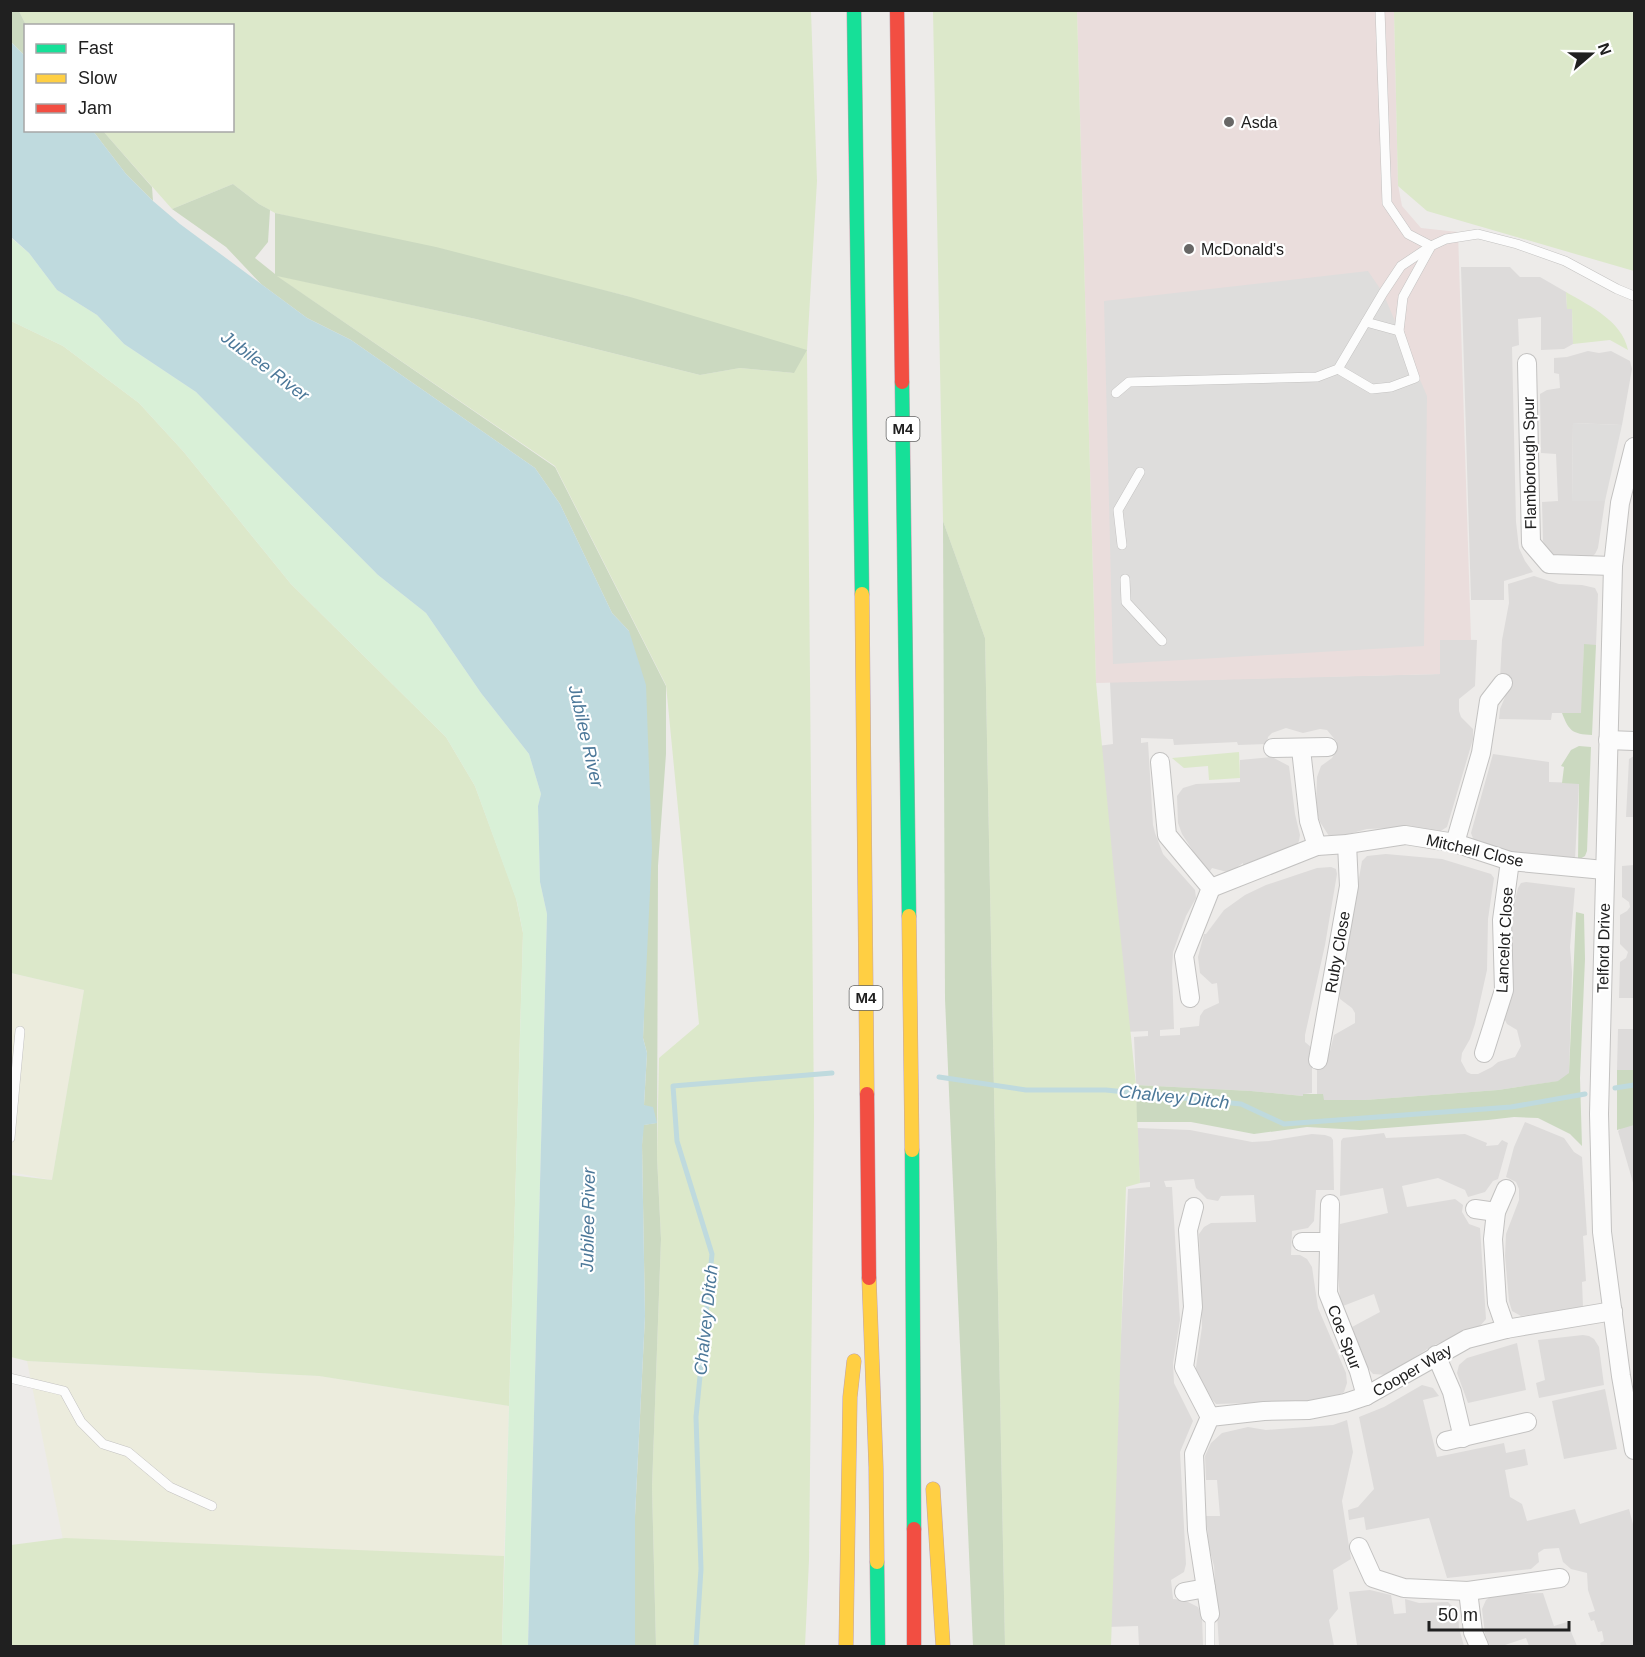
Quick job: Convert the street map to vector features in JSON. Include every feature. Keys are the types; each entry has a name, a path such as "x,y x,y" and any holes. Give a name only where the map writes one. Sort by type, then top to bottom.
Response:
{"highway":[{"name":"M4","path":"854,10 868,1241 876,1467 878,1647"},
{"name":"M4","path":"897,10 914,1287 914,1647"},
{"name":"M4","path":"858,1330 868,1241"},
{"name":"M4","path":"914,1287 927,1428"},
{"path":"846,1647 850,1397 855,1352"},
{"path":"932,1475 943,1647"}],"street":[{"name":"Flamborough Spur","path":"1527,363 1531,543 1548,564 1613,566"},
{"name":"Telford Drive","path":"1635,447 1620,503 1613,566 1599,1114 1602,1232 1621,1376 1635,1450"},
{"path":"1455,843 1481,753 1488,701 1503,683"},
{"path":"1608,740 1635,741"},
{"path":"1273,748 1328,747"},
{"path":"1300,748 1309,821 1317,846"},
{"path":"1160,762 1167,835 1210,888 1184,956 1191,998"},
{"name":"Mitchell Close","path":"1210,888 1317,846 1406,835 1455,843 1510,861 1604,870"},
{"name":"Ruby Close","path":"1318,1060 1349,886 1347,844"},
{"name":"Lancelot Close","path":"1484,1053 1504,990 1502,921 1510,861"},
{"path":"1506,1188 1496,1212 1493,1239 1497,1303 1506,1329"},
{"name":"Coe Spur","path":"1330,1204 1328,1293 1359,1371 1366,1396"},
{"path":"1194,1208 1188,1230 1192,1307 1184,1367 1210,1417 1194,1454 1197,1530 1209,1614"},
{"path":"1475,1209 1496,1212"},
{"path":"1302,1242 1329,1242"},
{"name":"Cooper Way","path":"1210,1417 1264,1411 1309,1410 1345,1403 1366,1396 1467,1339 1506,1329 1613,1311"},
{"path":"1436,1355 1452,1392 1454,1440 1527,1422"},
{"path":"1359,1547 1373,1578 1404,1588 1468,1591 1560,1578"},
{"path":"1184,1592 1206,1588"},
{"path":"1468,1591 1473,1632 1479,1647"}],"lane":[{"path":"1380,10 1387,203 1408,234 1431,246"},
{"path":"1116,393 1129,382 1317,377 1338,369 1401,266 1446,239 1478,234 1517,244 1565,261 1617,290 1635,296"},
{"path":"1338,369 1372,389 1391,387 1415,378 1399,331 1403,297 1431,246"},
{"path":"1366,322 1399,331"},
{"path":"1122,545 1118,510 1140,472"},
{"path":"1125,579 1125,602 1161,641"},
{"path":"10,1138 20,1031"},
{"path":"10,1378 64,1391 81,1422 104,1443 128,1452 170,1487 212,1506"},
{"path":"1209,1614 1210,1647"}],"shaded area":[{"path":"1077,11 1394,11 1398,185 1402,206 1421,228 1458,232 1471,640 1440,640 1440,674 1096,683"},
{"path":"1461,267 1510,267 1520,277 1540,277 1566,292 1567,308 1572,309 1573,344 1564,349 1541,350 1541,317 1518,319 1519,345 1512,347 1516,522 1519,548 1533,572 1504,581 1504,600 1471,600"},
{"path":"1368,271 1383,293 1427,396 1424,646 1113,664 1104,301"},
{"path":"1588,351 1599,353 1611,351 1630,361 1632,369 1622,425 1573,423 1572,501 1605,501 1598,548 1595,554 1590,558 1557,558 1549,552 1543,541 1542,502 1558,501 1556,454 1541,453 1540,394 1547,390 1560,388 1559,374 1554,373 1554,358"},
{"path":"1573,423 1622,425 1605,501 1572,501"},
{"path":"1534,576 1559,584 1595,588 1598,594 1596,645 1584,645 1582,713 1552,713 1551,720 1499,719 1500,709 1508,690 1500,679 1502,640 1509,603 1508,584"},
{"path":"1439,639 1477,640 1475,686 1459,699 1461,717 1473,729 1473,739 1447,827 1439,832 1394,828 1367,829 1334,838 1329,836 1320,822 1316,809 1317,777 1321,766 1332,758 1337,749 1337,742 1327,730 1320,729 1303,733 1286,728 1272,733 1268,737 1267,744 1238,745 1237,742 1174,745 1173,739 1141,738 1141,743 1148,742 1155,833 1163,854 1195,890 1196,898 1186,916 1173,952 1174,1029 1160,1030 1160,1036 1180,1035 1180,1028 1199,1026 1200,1016 1204,1010 1219,1003 1217,983 1212,984 1200,973 1198,957 1204,934 1224,910 1245,895 1266,885 1317,868 1331,867 1336,869 1337,874 1325,945 1305,1035 1305,1042 1312,1048 1312,1093 1303,1096 1136,1085 1134,1037 1148,1036 1148,1031 1124,1032 1098,746 1113,744 1110,682 1440,674"},
{"path":"1493,754 1549,762 1549,782 1579,783 1575,860 1522,856 1474,841 1471,833"},
{"path":"1634,756 1634,817 1626,817 1629,759"},
{"path":"1272,757 1289,766 1299,841 1295,847 1243,867 1243,863 1227,872 1212,868 1210,871 1201,863 1182,834 1178,823 1177,796 1183,788 1196,784 1240,782 1240,760"},
{"path":"1386,854 1442,859 1491,874 1494,878 1488,919 1487,970 1475,1024 1462,1053 1461,1061 1467,1072 1471,1074 1478,1074 1498,1062 1515,1057 1521,1046 1517,1030 1507,1024 1504,1018 1512,967 1511,916 1518,888 1521,883 1526,882 1575,888 1570,947 1572,972 1569,1074 1559,1081 1498,1090 1365,1100 1323,1100 1323,1094 1317,1094 1317,1053 1330,1051 1334,1035 1355,1023 1355,1013 1340,999 1339,990 1362,861 1367,856"},
{"path":"1634,865 1634,998 1619,998 1620,962 1626,958 1628,952 1620,944 1620,915 1630,907 1629,902 1622,897 1622,866"},
{"path":"10,973 84,990 52,1180 11,1172"},
{"path":"1618,1029 1634,1029 1634,1070 1617,1070"},
{"path":"1634,1117 1634,1186 1618,1131"},
{"path":"1525,1122 1564,1138 1574,1152 1582,1157 1587,1235 1583,1236 1586,1281 1582,1282 1583,1307 1521,1316 1512,1311 1509,1301 1505,1256 1506,1234 1519,1200 1519,1189 1516,1182 1506,1177 1514,1147"},
{"path":"1137,1128 1190,1130 1252,1142 1312,1134 1325,1135 1333,1140 1334,1190 1316,1190 1314,1221 1308,1228 1292,1231 1291,1255 1300,1255 1307,1259 1312,1267 1318,1308 1346,1373 1347,1383 1344,1392 1336,1397 1318,1401 1216,1404 1205,1391 1196,1379 1202,1327 1199,1234 1211,1223 1256,1222 1254,1195 1221,1196 1218,1201 1207,1199 1196,1188 1194,1179 1164,1181 1166,1187 1172,1187 1180,1320 1173,1363 1174,1383 1193,1421 1180,1452 1186,1564 1184,1572 1171,1580 1173,1599 1184,1600 1198,1607 1202,1617 1203,1646 1139,1646 1138,1626 1107,1627 1128,1189 1150,1187 1150,1182 1140,1183"},
{"path":"1384,1133 1386,1138 1465,1134 1487,1143 1486,1146 1498,1145 1502,1140 1508,1143 1498,1179 1493,1181 1485,1192 1468,1197 1465,1190 1438,1178 1402,1186 1407,1207 1455,1199 1463,1205 1462,1212 1469,1224 1480,1228 1486,1319 1480,1326 1432,1346 1387,1375 1373,1374 1368,1368 1352,1327 1380,1312 1374,1294 1343,1306 1340,1298 1337,1263 1340,1224 1388,1213 1383,1188 1340,1196 1341,1141 1343,1138"},
{"path":"1583,1335 1594,1339 1599,1347 1604,1385 1539,1398 1536,1383 1545,1380 1538,1340"},
{"path":"1517,1343 1526,1390 1468,1403 1457,1373 1459,1365 1467,1358"},
{"path":"27,1361 319,1376 509,1406 504,1556 63,1540"},
{"path":"1422,1385 1433,1388 1439,1396 1423,1400 1437,1457 1504,1443 1506,1453 1525,1449 1528,1465 1505,1470 1510,1497 1522,1504 1527,1521 1575,1509 1580,1524 1629,1509 1634,1528 1634,1646 1601,1646 1600,1643 1604,1641 1602,1631 1598,1632 1594,1620 1591,1621 1588,1613 1595,1611 1588,1590 1587,1573 1571,1569 1563,1562 1559,1548 1544,1549 1538,1553 1539,1562 1531,1569 1447,1578 1429,1518 1366,1530 1364,1517 1349,1520 1348,1510 1358,1507 1374,1489 1359,1417 1384,1407"},
{"path":"1605,1389 1617,1449 1564,1459 1552,1401"},
{"path":"1347,1420 1353,1452 1342,1501 1351,1559 1333,1570 1338,1609 1329,1620 1334,1646 1219,1646 1214,1566 1209,1547 1206,1516 1220,1516 1217,1480 1206,1480 1205,1456 1211,1443 1222,1433 1248,1427 1266,1430 1333,1425"},
{"path":"1370,1590 1391,1595 1394,1614 1406,1613 1405,1599 1419,1603 1448,1602 1458,1612 1464,1646 1354,1646 1357,1645 1349,1592"},
{"path":"1543,1593 1554,1626 1567,1622 1577,1646 1529,1646 1526,1638 1502,1646 1490,1646 1485,1634 1482,1609 1486,1600 1503,1594"}],"green space":[{"path":"11,11 19,11 26,24 24,55 11,42"},
{"path":"19,11 811,11 817,181 807,350 814,1117 809,1560 805,1646 656,1646 652,1487 661,1239 657,1157 659,1058 699,1024 666,685 555,466 275,275 476,319 700,375 740,368 794,373 627,296 275,213 233,184 172,209 104,132 234,132 234,24 26,24"},
{"path":"933,11 1077,11 1096,682 1136,1085 1140,1183 1126,1187 1111,1646 1005,1646 985,638 943,521"},
{"path":"1394,11 1634,11 1634,271 1427,211 1398,186"},
{"path":"94,132 104,132 152,187 153,201 126,174"},
{"path":"233,184 270,210 268,242 255,258 275,274 275,213 436,247 627,296 807,350 794,373 740,368 700,375 476,319 277,276 555,467 666,686 666,754 658,866 657,1157 661,1239 652,1487 656,1646 635,1646 635,1516 645,1316 642,1145 643,1125 656,1123 644,1105 647,1053 643,1038 646,957 629,631 612,613 560,504 535,468 351,340 307,318 261,284 226,247 172,209"},
{"path":"10,237 29,253 57,290 97,315 124,344 196,392 378,575 426,613 481,693 529,754 541,794 538,806 540,882 547,914 528,1646 502,1646 523,933 517,902 475,786 446,737 291,584 183,451 139,403 63,346 11,321"},
{"path":"1566,292 1604,315 1619,331 1628,350 1610,340 1573,344 1572,309 1567,309"},
{"path":"11,321 63,346 139,403 183,451 291,584 446,737 475,786 516,898 523,933 509,1406 319,1376 27,1361 11,1357 10,1175 52,1180 84,990 11,973"},
{"path":"943,521 985,638 1005,1646 973,1646 945,999"},
{"path":"1584,644 1596,645 1592,735 1580,734 1572,730 1562,713 1581,713"},
{"path":"1579,746 1591,747 1587,851 1585,856 1578,860 1579,784 1562,783 1564,767 1561,766 1571,750"},
{"path":"1239,752 1240,778 1209,780 1208,766 1184,768 1172,758"},
{"path":"1576,912 1584,914 1585,959 1580,1078 1582,1146 1570,1134 1538,1118 1514,1117 1360,1130 1307,1127 1254,1134 1191,1122 1137,1122 1136,1085 1303,1096 1303,1094 1323,1094 1324,1100 1365,1100 1498,1090 1558,1081 1569,1073"},
{"path":"1617,1070 1634,1070 1634,1125 1617,1130"},
{"path":"65,1538 504,1556 502,1646 11,1646 11,1545"}],"water":[{"name":"Jubilee River","path":"11,42 24,55 24,132 94,132 126,174 180,224 307,318 351,340 535,468 560,504 612,613 629,631 646,685 652,849 643,1038 647,1053 644,1105 653,1107 657,1123 644,1125 642,1145 645,1316 635,1516 635,1646 528,1646 547,914 540,882 538,806 541,794 529,754 481,693 426,613 378,575 196,392 124,344 97,315 57,290 29,253 11,237"}],"waterway":[{"name":"Chalvey Ditch","path":"696,1646 701,1569 696,1417 712,1254 677,1141 673,1086 832,1073"},
{"name":"Chalvey Ditch","path":"939,1077 1026,1090 1106,1090 1241,1104 1284,1124 1511,1107 1585,1094"},
{"name":"Chalvey Ditch","path":"1615,1088 1634,1085"}],"traffic: fast":[{"path":"854,10 862,594"},
{"path":"902,382 909,916"},
{"path":"912,1150 914,1529"},
{"path":"877,1562 878,1646"}],"traffic: slow":[{"path":"862,594 867,1094"},
{"path":"909,916 912,1150"},
{"path":"869,1278 877,1562"},
{"path":"846,1646 850,1397 854,1361"},
{"path":"933,1489 943,1646"}],"traffic: jam":[{"path":"897,10 902,382"},
{"path":"867,1094 869,1278"},
{"path":"914,1529 914,1646"}],"place":[{"name":"Asda","path":"1229,122"},
{"name":"McDonald's","path":"1189,249"}]}
